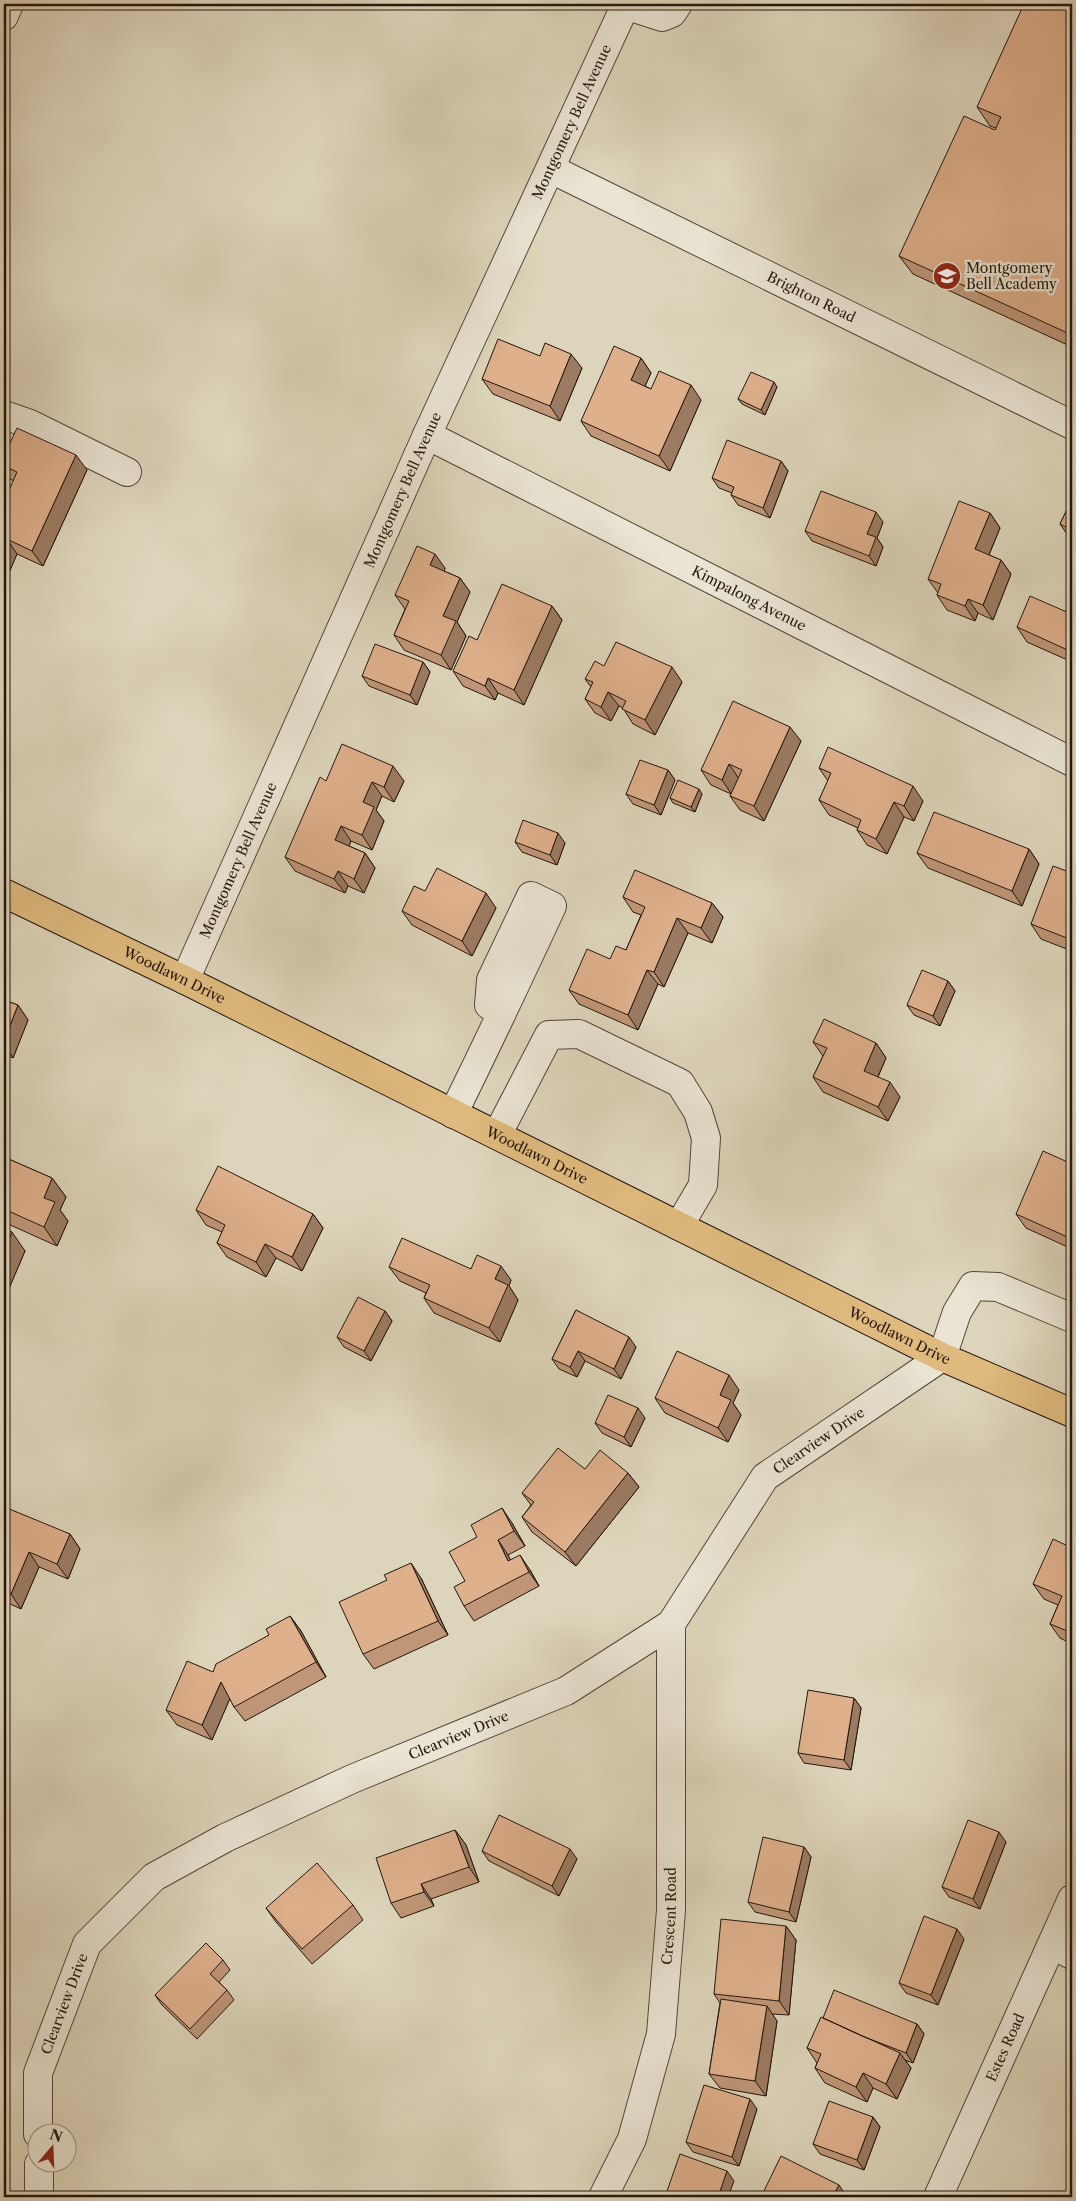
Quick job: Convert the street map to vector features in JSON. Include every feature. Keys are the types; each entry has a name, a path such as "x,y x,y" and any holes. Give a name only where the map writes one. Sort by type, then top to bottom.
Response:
{"main road":[{"name":"Woodlawn Drive","path":"4,893 185,980 942,1357 1072,1413"}],"street":[{"path":"4,16 9,4"},
{"path":"626,4 662,17 672,13 678,4"},
{"name":"Montgomery Bell Avenue","path":"185,980 427,434 626,4"},
{"name":"Brighton Road","path":"551,169 1072,425"},
{"path":"4,415 30,424 127,472"},
{"name":"Kimpalong Avenue","path":"427,434 1072,762"},
{"path":"453,1114 502,1013"},
{"path":"497,1135 549,1035 579,1034 637,1060 680,1083 698,1112 706,1138 703,1185 680,1226"},
{"path":"942,1357 957,1312 972,1286 998,1287 1072,1318"},
{"name":"Clearview Drive","path":"38,2124 38,2073 87,1944 154,1877 225,1838 352,1779 566,1691 672,1624 765,1477 942,1357"},
{"name":"Crescent Road","path":"603,2197 632,2139 661,2034 671,1910 672,1624"},
{"name":"Estes Road","path":"938,2197 1062,1950 1072,1899"},
{"path":"38,2174 39,2197"}],"building":[{"path":"1024,4 1072,4 1072,335 899,256 964,116 995,130 1001,117 977,107"},
{"path":"498,339 540,356 545,343 571,354 550,406 482,379"},
{"path":"614,346 641,358 631,380 651,389 659,371 691,385 659,456 581,421"},
{"path":"751,372 774,382 761,410 738,399"},
{"path":"17,428 76,455 32,551 7,539 4,547 4,502 17,472 4,466 4,456"},
{"path":"727,440 781,461 763,508 731,495 734,487 712,478"},
{"path":"821,491 876,512 867,534 876,537 869,556 805,531"},
{"path":"1072,499 1072,530 1060,524"},
{"path":"959,501 990,513 975,549 1001,560 983,605 968,599 965,606 937,595 941,584 928,579"},
{"path":"417,546 435,554 430,565 460,578 443,616 456,621 441,655 394,635 409,601 395,595"},
{"path":"502,584 552,606 514,690 488,678 485,686 453,671 469,636 477,640"},
{"path":"1030,596 1069,613 1072,606 1072,652 1017,627"},
{"path":"616,642 672,667 645,720 622,709 626,701 608,692 601,707 585,699 593,682 585,679 595,661 604,666"},
{"path":"375,644 423,662 410,695 362,676"},
{"path":"733,701 790,727 754,806 730,796 742,770 729,764 722,780 701,770"},
{"path":"342,744 393,766 384,787 372,782 363,802 374,807 362,835 341,826 335,840 365,853 354,879 338,871 334,879 285,857 320,777 326,781"},
{"path":"828,747 913,786 904,806 894,802 876,839 857,830 861,820 819,800 831,773 819,768"},
{"path":"640,760 668,770 654,805 626,794"},
{"path":"678,780 699,789 691,807 670,798"},
{"path":"934,812 1029,849 1012,891 917,853"},
{"path":"523,820 558,833 550,855 515,842"},
{"path":"1053,866 1072,873 1072,940 1031,924"},
{"path":"437,868 486,893 462,941 402,911 414,886 425,891"},
{"path":"635,870 712,903 701,928 677,918 654,972 647,970 628,1015 569,990 587,949 610,959 616,946 626,950 645,907 623,897"},
{"path":"922,970 948,981 933,1016 907,1005"},
{"path":"4,1000 18,1005 4,1041"},
{"path":"824,1019 876,1043 864,1071 890,1082 878,1107 813,1077 827,1048 813,1042"},
{"path":"1043,1151 1072,1164 1072,1239 1016,1214"},
{"path":"4,1157 52,1178 44,1198 55,1202 44,1227 4,1209"},
{"path":"218,1166 313,1214 292,1257 265,1244 256,1262 217,1243 225,1225 196,1210"},
{"path":"4,1228 12,1232 4,1251"},
{"path":"402,1238 471,1269 477,1255 501,1266 495,1279 508,1285 489,1328 424,1298 430,1285 389,1267"},
{"path":"358,1297 385,1311 364,1351 337,1337"},
{"path":"576,1310 629,1337 614,1369 578,1351 570,1367 552,1359"},
{"path":"677,1351 729,1375 720,1395 731,1400 718,1428 655,1398"},
{"path":"608,1395 638,1408 624,1437 595,1423"},
{"path":"558,1448 585,1469 600,1450 628,1473 565,1552 522,1517 534,1502 522,1493"},
{"path":"7,1508 70,1534 57,1564 29,1552 11,1594 4,1591 4,1516"},
{"path":"502,1508 514,1531 498,1540 508,1561 520,1555 529,1572 464,1606 454,1587 465,1581 449,1552 477,1537 471,1525"},
{"path":"1053,1539 1072,1548 1072,1633 1050,1624 1062,1596 1033,1584"},
{"path":"411,1563 438,1621 363,1654 339,1602 387,1580 384,1575"},
{"path":"290,1616 316,1662 234,1707 221,1682 202,1725 166,1710 187,1661 213,1672 216,1664 269,1635 266,1629"},
{"path":"808,1690 854,1698 844,1760 798,1753"},
{"path":"499,1815 570,1849 552,1886 482,1851"},
{"path":"968,1820 999,1832 973,1899 942,1887"},
{"path":"455,1830 469,1867 421,1884 424,1892 391,1903 376,1858"},
{"path":"763,1837 804,1847 789,1912 748,1902"},
{"path":"317,1863 353,1905 302,1949 266,1908"},
{"path":"924,1916 957,1929 931,1995 899,1983"},
{"path":"721,1919 786,1926 779,2001 714,1994"},
{"path":"206,1943 223,1960 210,1974 227,1990 190,2029 155,1995"},
{"path":"834,1990 917,2024 906,2053 823,2018"},
{"path":"721,1999 767,2006 755,2081 709,2074"},
{"path":"821,2017 900,2053 886,2084 863,2073 856,2087 815,2068 821,2054 807,2048"},
{"path":"704,2085 750,2099 732,2157 686,2142"},
{"path":"829,2101 873,2117 857,2160 813,2144"},
{"path":"680,2154 727,2171 718,2197 665,2197"},
{"path":"781,2156 839,2185 832,2197 761,2197"}],"place":[{"name":"Montgomery Bell Academy","path":"947,276"}]}
